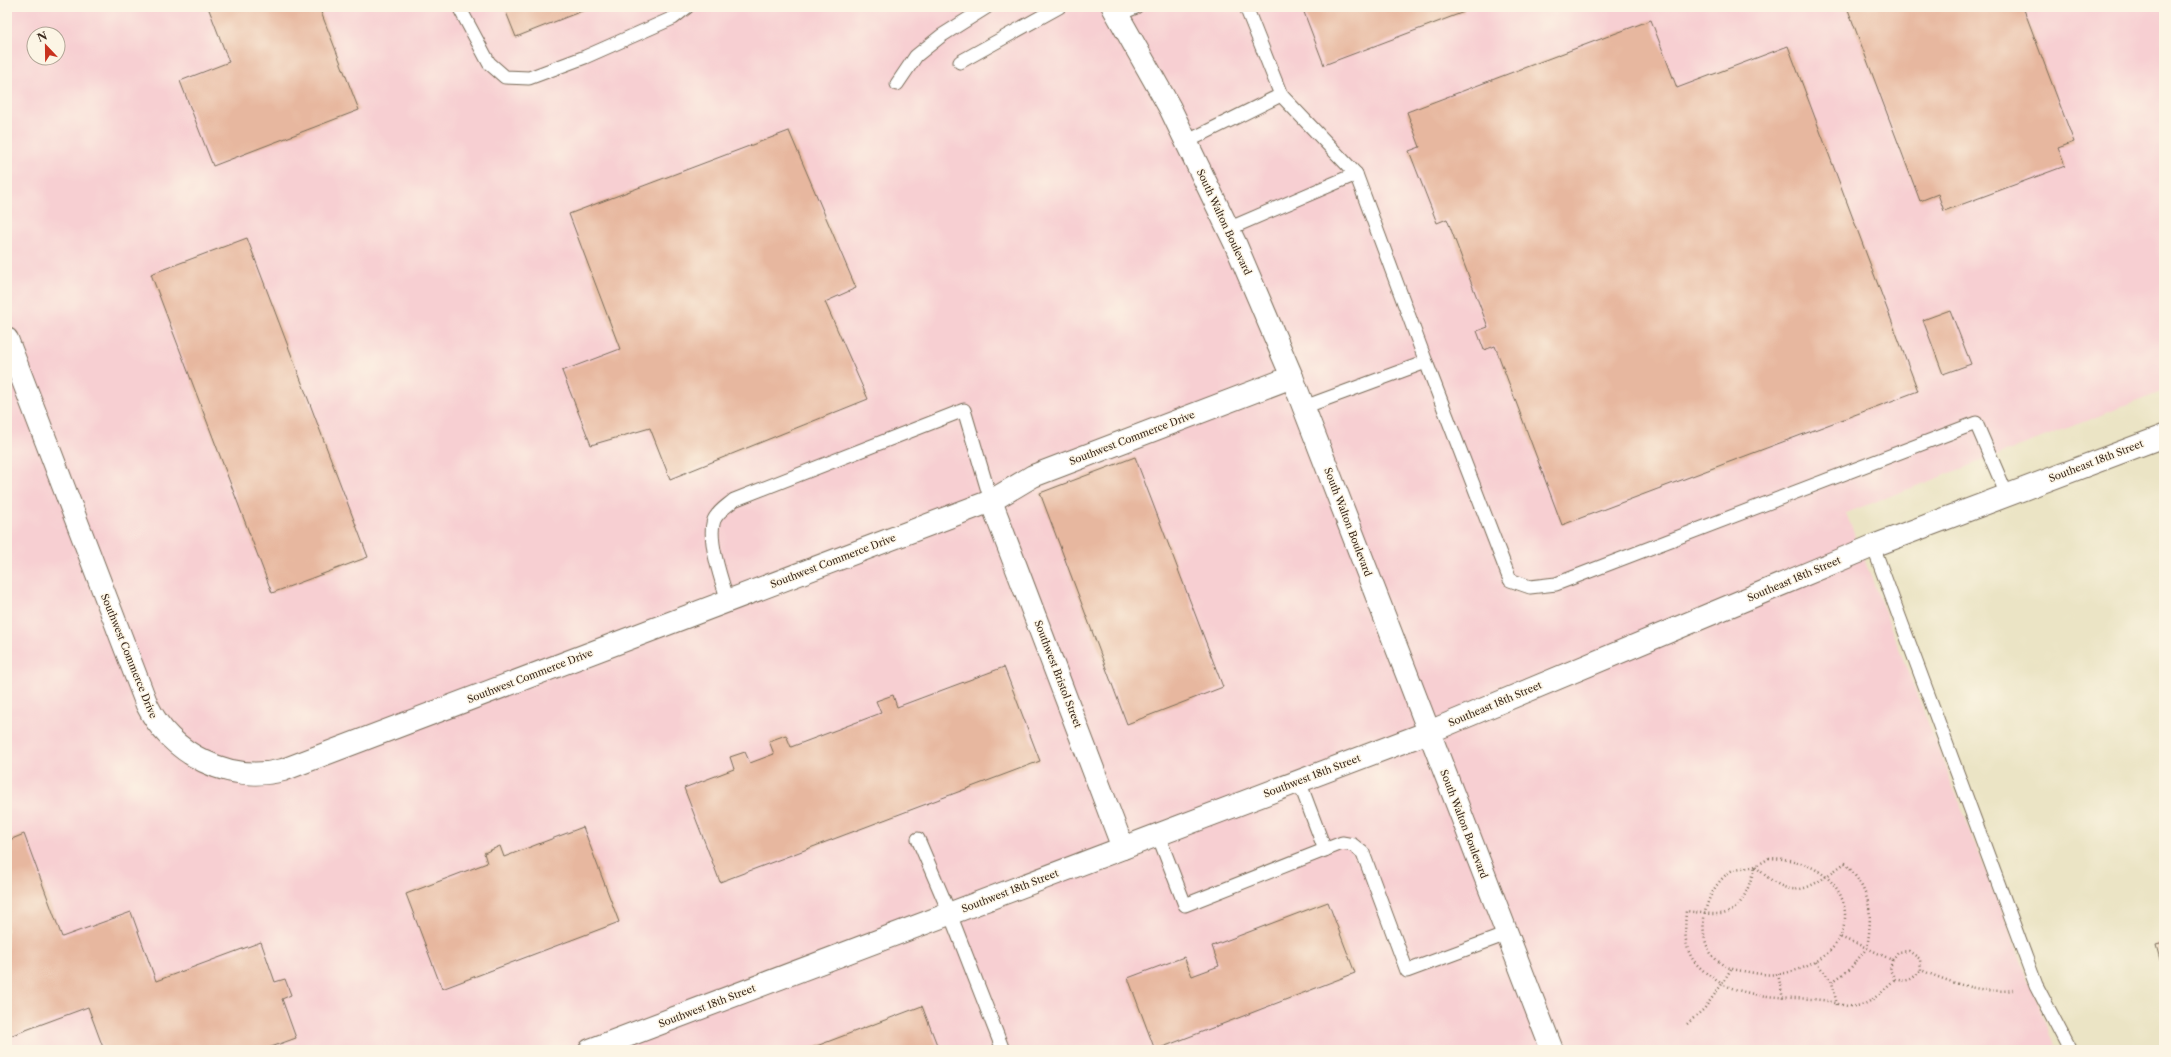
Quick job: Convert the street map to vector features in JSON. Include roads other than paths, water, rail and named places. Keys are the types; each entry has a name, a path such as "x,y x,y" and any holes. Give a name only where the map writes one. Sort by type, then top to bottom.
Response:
{"street":[{"name":"South Walton Boulevard","path":"1122,10 1228,229 1292,377 1552,1050"},
{"name":"Southwest Commerce Drive","path":"7,339 147,705 155,721 184,750 226,771 251,774 283,770 728,602 991,501 1033,476 1292,377"},
{"name":"Southeast 18th Street","path":"1429,732 1873,546 2164,436"},
{"name":"Southwest Bristol Street","path":"991,501 1122,848"},
{"name":"Southwest 18th Street","path":"590,1050 1429,732"}],"lane":[{"path":"459,7 489,63 505,77 529,78 585,58 673,18 688,7"},
{"path":"897,84 916,56 941,36 987,7"},
{"path":"960,62 1059,7"},
{"path":"1246,7 1281,95 1356,174 1426,362 1510,580 1530,588 1556,584 1976,422 2006,495"},
{"path":"1186,142 1281,95"},
{"path":"1228,229 1356,174"},
{"path":"1304,407 1426,362"},
{"path":"728,602 716,561 713,532 714,520 720,511 734,500 964,410 991,501"},
{"path":"1873,546 2036,985 2070,1050"},
{"path":"1299,781 1325,850"},
{"path":"1158,835 1185,905 1342,843 1353,845 1363,853 1407,970 1507,934"},
{"path":"918,839 950,914 1003,1050"}]}
